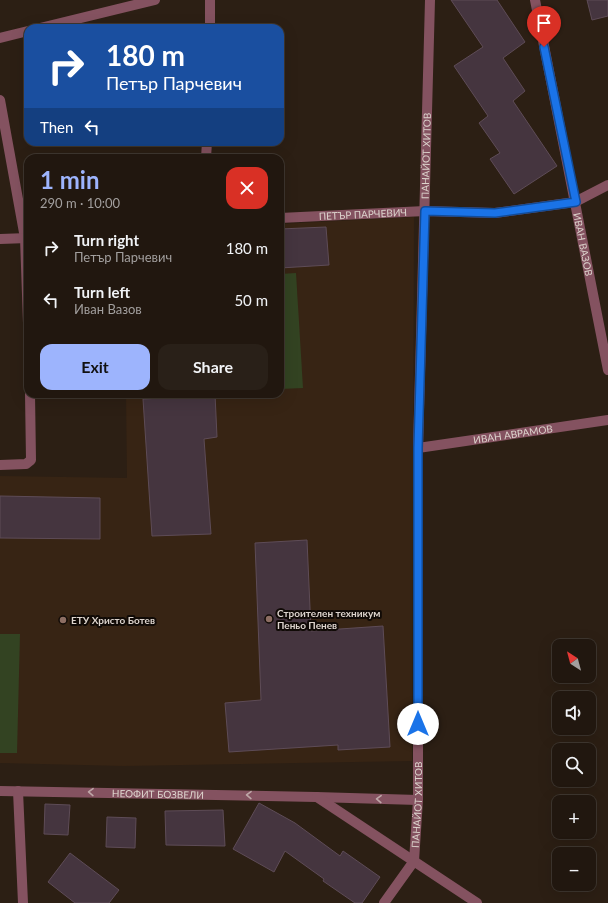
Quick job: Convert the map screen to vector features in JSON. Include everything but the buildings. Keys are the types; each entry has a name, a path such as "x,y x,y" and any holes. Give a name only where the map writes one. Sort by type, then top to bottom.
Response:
{"street":[{"path":"56,24 155,0"},
{"path":"210,0 210,24"},
{"name":"ПАНАЙОТ ХИТОВ","path":"384,903 414,861 418,800 418,448 430,0"},
{"name":"ИВАН ВАЗОВ","path":"535,0 608,370"},
{"path":"0,38 24,32"},
{"path":"0,100 24,223"},
{"name":"ПЕТЪР ПАРЧЕВИЧ","path":"284,218 425,211 495,213 576,202 608,186"},
{"path":"0,239 24,238"},
{"path":"0,465 26,464 31,460 30,398"},
{"name":"ИВАН АВРАМОВ","path":"418,448 608,420"},
{"name":"НЕОФИТ БОЗВЕЛИ","path":"0,791 316,796 418,800"},
{"path":"18,791 23,903"},
{"path":"316,796 477,903"}],"shaded area":[{"name":"Строителен техникум Пеньо Пенев","path":"414,217 412,761 124,766 0,763 0,476 127,478 126,398 284,398 284,224"}],"green space":[{"path":"296,273 303,388 284,389 284,274"},
{"path":"0,634 20,634 17,753 0,753"}],"place":[{"name":"Строителен техникум Пеньо Пенев","path":"269,619"},
{"name":"ЕТУ Христо Ботев","path":"63,620"}],"route":[{"path":"418,724 418,448 425,211 495,213 576,202 544,47"}]}
